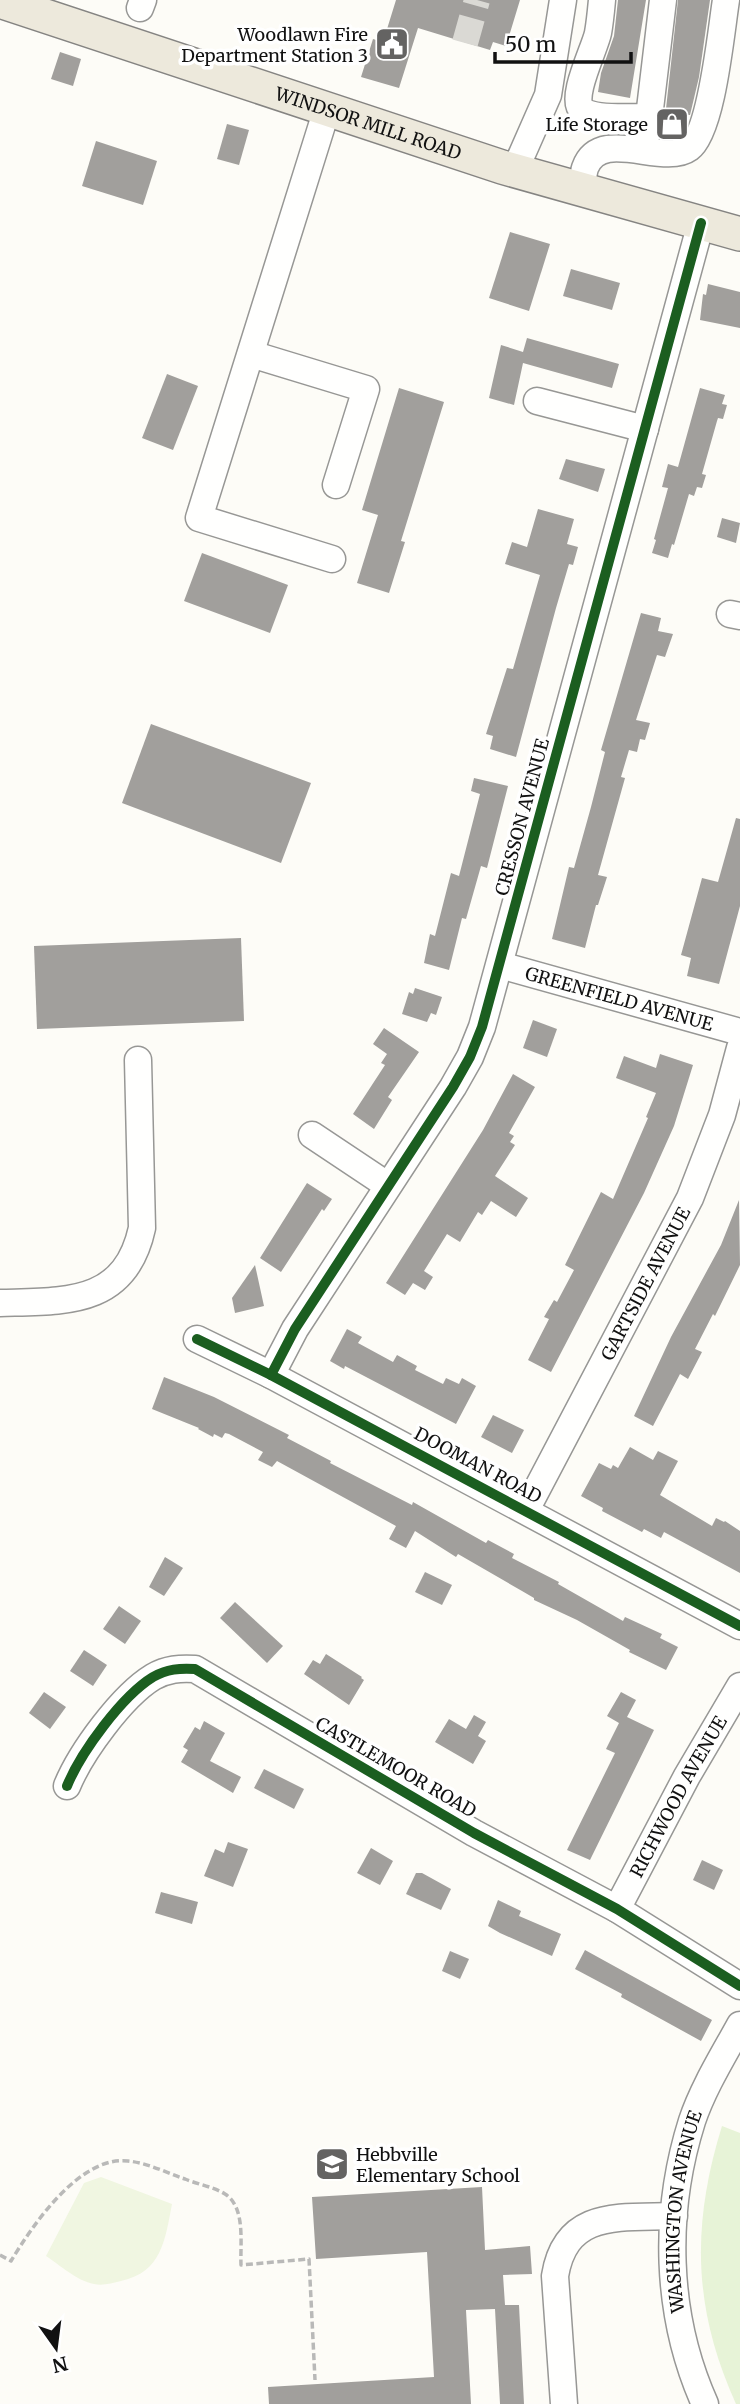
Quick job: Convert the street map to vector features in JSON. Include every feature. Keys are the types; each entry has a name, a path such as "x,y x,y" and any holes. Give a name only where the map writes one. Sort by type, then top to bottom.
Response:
{"main road":[{"name":"WINDSOR MILL ROAD","path":"0,1 515,170 740,234"}],"street":[{"path":"515,170 548,95 563,0"},
{"path":"602,0 598,34 578,92 578,104 582,110 591,114 647,117"},
{"path":"643,150 663,0"},
{"path":"582,189 586,167 591,158 611,148 680,152 695,142 707,116 726,0"},
{"path":"327,109 200,518 332,559"},
{"name":"CRESSON AVENUE","path":"271,1375 295,1329 453,1087 470,1057 482,1027 701,223"},
{"path":"251,354 366,389 336,485"},
{"path":"537,401 645,429"},
{"name":"GREENFIELD AVENUE","path":"500,965 740,1032"},
{"name":"GARTSIDE AVENUE","path":"526,1510 690,1198 722,1115 740,1048"},
{"path":"0,1303 51,1302 89,1296 111,1283 123,1270 139,1244 142,1228 138,1060"},
{"path":"312,1135 387,1185"},
{"name":"DOOMAN ROAD","path":"197,1339 271,1375 740,1626"},
{"name":"CASTLEMOOR ROAD","path":"66,1786 89,1744 133,1693 153,1677 168,1671 195,1669 474,1833 617,1909 740,1986"},
{"name":"RICHWOOD AVENUE","path":"617,1909 687,1776 740,1686"},
{"name":"WASHINGTON AVENUE","path":"705,2404 684,2349 677,2311 672,2267 674,2217 681,2165 693,2119 716,2068 740,2025"},
{"path":"564,2404 555,2276 558,2258 566,2242 578,2229 595,2222 615,2218 674,2217"}],"path":[{"path":"0,2255 11,2262 37,2222 66,2190 89,2172 109,2163 126,2160 142,2164 225,2194 238,2211 242,2265 309,2259 315,2379"}],"green space":[{"path":"722,2126 740,2133 740,2404 736,2404 711,2335 701,2267 705,2198"},
{"path":"101,2177 172,2204 164,2242 153,2262 135,2277 101,2285 81,2280 46,2256 84,2183"}],"building":[{"name":"Woodlawn Fire Department Station 3","path":"396,0 520,0 506,46 493,42 490,50 418,28 399,88 361,77 373,39 383,42"},
{"path":"618,0 646,0 630,98 598,92 601,73 614,36"},
{"path":"678,0 710,0 699,77 690,115 687,115 686,125 679,135 669,137 663,136"},
{"path":"60,52 81,59 73,86 51,79"},
{"path":"227,124 249,130 239,165 217,159"},
{"path":"96,141 157,161 143,205 82,186"},
{"path":"510,232 550,244 529,311 489,298"},
{"path":"571,269 620,283 612,310 563,296"},
{"path":"708,284 740,292 740,328 700,320 703,294 706,295"},
{"path":"527,338 619,364 612,388 523,363 514,405 489,398 501,345 523,352"},
{"path":"167,374 198,386 173,450 142,438"},
{"path":"399,388 444,402 401,541 405,542 389,593 357,583 378,515 362,510"},
{"path":"700,388 725,395 722,404 727,405 723,419 718,418 717,421 702,474 706,475 702,488 697,487 694,496 689,494 668,558 652,553 668,488 662,487 668,464 678,467"},
{"path":"566,459 605,469 598,492 559,479"},
{"path":"538,509 574,519 567,544 578,547 573,565 569,564 556,608 516,757 490,749 493,736 486,734 507,668 513,669 540,575 505,564 512,542 527,547"},
{"path":"722,518 740,523 736,543 717,537"},
{"path":"202,553 288,585 270,633 184,601"},
{"path":"641,613 661,618 658,631 673,634 665,657 657,655 636,720 650,723 645,740 640,739 637,752 629,750 621,777 625,778 598,875 607,877 596,905 585,948 552,939 569,867 574,868 591,807 605,752 601,750"},
{"path":"151,724 311,783 281,863 122,803"},
{"path":"474,778 508,786 487,868 481,866 466,919 462,918 449,970 424,963 430,934 435,936 451,873 459,876 480,794 471,791"},
{"path":"736,818 740,819 740,906 719,984 687,976 691,958 681,955 702,878 718,882"},
{"path":"241,938 244,1021 37,1029 34,946"},
{"path":"415,988 442,997 436,1015 431,1013 427,1022 402,1014 409,992 413,994"},
{"path":"533,1020 557,1029 547,1057 523,1048"},
{"path":"384,1028 419,1052 388,1097 392,1100 374,1129 353,1114 385,1065 381,1063 387,1054 373,1044"},
{"path":"660,1054 693,1065 674,1126 644,1193 551,1372 528,1360 549,1319 544,1317 554,1300 557,1302 574,1270 565,1265 601,1192 613,1199 656,1093 616,1078 624,1056 656,1068"},
{"path":"513,1074 535,1087 509,1133 514,1136 510,1142 515,1145 495,1176 528,1198 516,1217 491,1201 482,1215 478,1212 460,1242 447,1234 424,1271 433,1277 425,1290 413,1283 405,1295 386,1283 483,1130"},
{"path":"307,1183 332,1199 324,1211 322,1209 281,1272 260,1258"},
{"path":"739,1200 740,1265 695,1349 702,1352 688,1379 680,1374 653,1426 634,1416 671,1337 721,1245"},
{"path":"255,1265 264,1306 235,1313 232,1298"},
{"path":"347,1329 362,1337 358,1343 393,1362 397,1355 417,1366 415,1370 443,1384 446,1378 459,1384 462,1378 476,1386 456,1424 345,1366 344,1369 330,1361"},
{"path":"164,1377 214,1397 289,1435 287,1438 331,1461 330,1463 412,1505 413,1502 486,1543 488,1540 514,1554 512,1558 559,1582 558,1584 623,1621 625,1617 662,1634 660,1638 678,1647 666,1670 629,1652 630,1650 577,1620 534,1600 458,1554 456,1557 415,1531 406,1548 389,1539 396,1526 277,1461 272,1467 258,1460 263,1452 229,1434 225,1433 222,1438 214,1434 213,1437 199,1428 152,1409"},
{"path":"493,1415 524,1430 512,1453 481,1437"},
{"path":"630,1447 653,1460 658,1451 678,1461 660,1495 712,1526 716,1518 740,1531 740,1573 664,1532 661,1538 644,1529 642,1532 602,1511 603,1508 581,1496 599,1463 611,1469 613,1465 618,1468"},
{"path":"165,1557 183,1568 164,1596 149,1587"},
{"path":"425,1572 452,1585 442,1605 415,1592"},
{"path":"235,1602 283,1646 267,1663 220,1618"},
{"path":"119,1606 141,1621 125,1644 103,1629"},
{"path":"84,1650 107,1665 93,1686 70,1671"},
{"path":"326,1654 364,1680 349,1705 304,1674 313,1660 320,1664"},
{"path":"44,1692 66,1707 50,1729 29,1713"},
{"path":"621,1692 636,1700 627,1717 654,1730 590,1860 567,1850 615,1753 606,1749 619,1723 607,1716"},
{"path":"474,1715 486,1722 478,1736 486,1741 473,1764 435,1742 449,1719 466,1729"},
{"path":"204,1721 225,1733 210,1761 241,1777 233,1793 181,1762 188,1750 183,1747 195,1727 200,1730"},
{"path":"264,1769 304,1789 294,1809 254,1788"},
{"path":"228,1842 248,1849 233,1887 204,1876 215,1849 224,1853"},
{"path":"371,1848 393,1861 380,1885 357,1873"},
{"path":"702,1860 723,1870 714,1890 693,1880"},
{"path":"416,1873 422,1873 451,1889 441,1910 406,1894"},
{"path":"161,1892 198,1902 192,1924 155,1913"},
{"path":"498,1900 521,1911 519,1916 561,1934 552,1956 488,1926"},
{"path":"585,1950 712,2020 701,2041 575,1969"},
{"path":"450,1951 469,1959 460,1979 442,1971"},
{"path":"482,2187 485,2250 530,2246 532,2274 503,2275 505,2305 519,2305 524,2404 500,2404 495,2309 466,2310 471,2404 269,2404 268,2387 434,2377 427,2252 316,2259 312,2197"}],"tunnel":[{"path":"465,43 477,0"}],"cycle path":[{"path":"271,1375 295,1329 453,1087 470,1057 482,1027 701,223"},
{"path":"197,1339 271,1375 740,1626"},
{"path":"67,1786 82,1757 128,1697 163,1672 195,1669 474,1833 617,1909 740,1986"}],"place":[{"name":"Woodlawn Fire Department Station 3","path":"392,44"},
{"name":"Life Storage","path":"672,124"},
{"name":"Hebbville Elementary School","path":"332,2164"}]}
